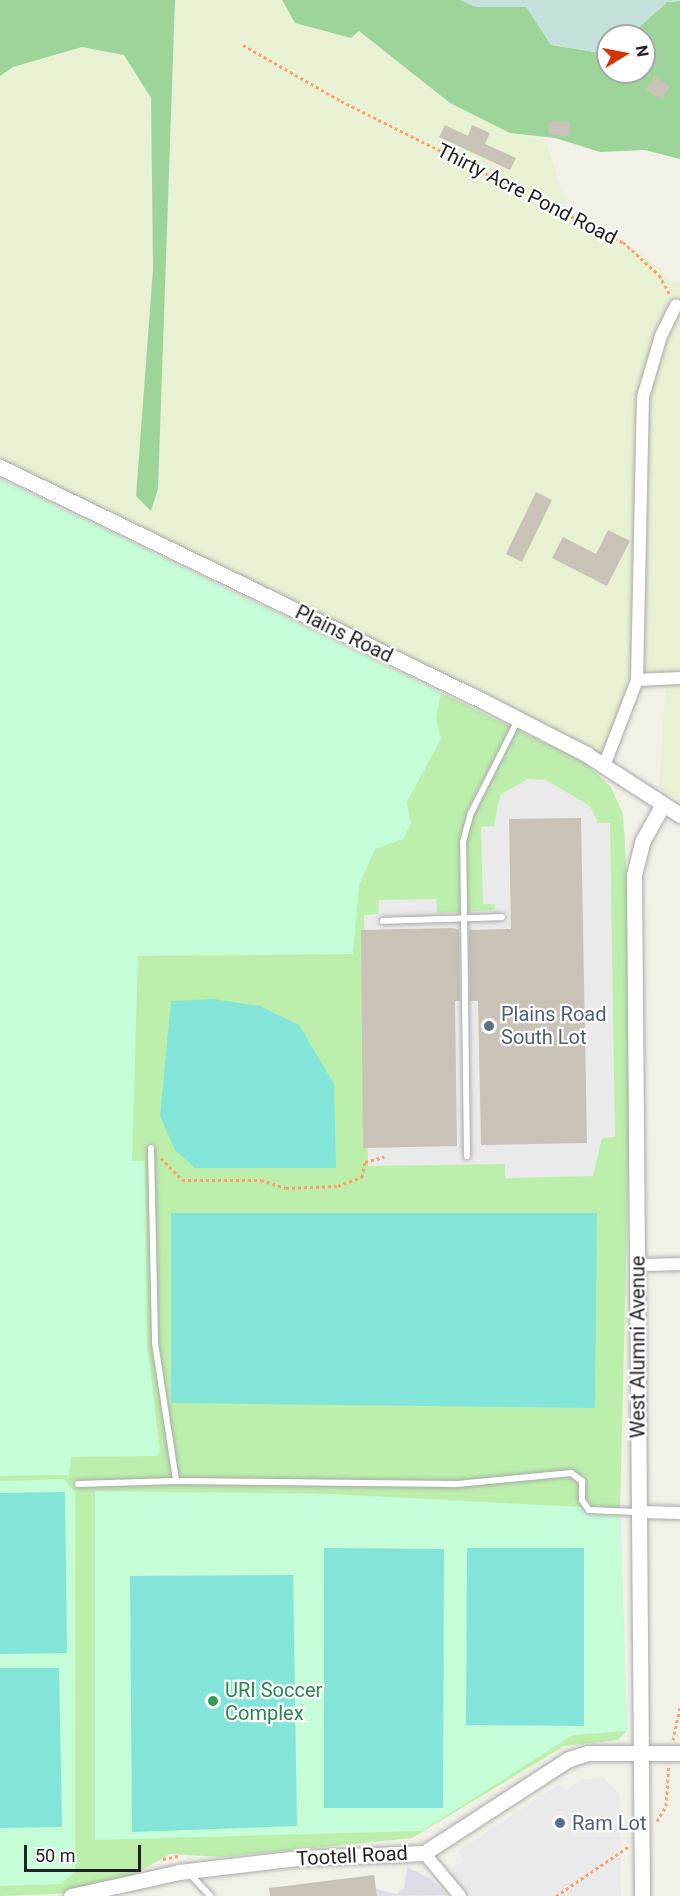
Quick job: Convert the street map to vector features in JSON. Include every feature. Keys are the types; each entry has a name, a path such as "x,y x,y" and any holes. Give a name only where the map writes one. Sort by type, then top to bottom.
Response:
{"street":[{"path":"604,766 637,680 643,397 661,336 678,302"},
{"name":"Plains Road","path":"0,467 518,719 604,766 680,815"},
{"path":"637,680 680,678"},
{"name":"West Alumni Avenue","path":"642,1896 634,875 643,840 663,804"},
{"path":"637,1265 680,1264"},
{"path":"639,1512 680,1513"},
{"name":"Tootell Road","path":"71,1896 187,1871 299,1858 424,1853 569,1759 588,1752 680,1753"},
{"path":"424,1853 460,1896"}],"lane":[{"path":"467,1156 463,842 471,813 518,719"},
{"path":"383,921 502,917"},
{"path":"151,1148 155,1343 176,1480"},
{"path":"78,1484 176,1480 457,1484 571,1473 582,1481 582,1500 589,1510 639,1512"},
{"path":"187,1871 210,1896"}],"path":[{"name":"Thirty Acre Pond Road","path":"243,45 341,101 623,242 659,275 678,302"},
{"path":"151,1148 182,1179 261,1180 286,1188 338,1186 362,1177 365,1162 384,1157"}],"green space":[{"path":"0,0 175,0 158,489 151,511 136,496 153,269 151,98 124,55 82,47 13,67 0,76"},
{"path":"175,0 282,0 295,23 351,38 359,31 450,103 510,133 546,140 568,213 637,251 664,273 668,282 680,281 680,799 659,787 666,679 638,680 602,764 0,466 0,76 13,67 82,47 124,55 151,98 153,269 137,495 151,510 158,488"},
{"path":"282,0 460,0 476,7 527,6 551,45 596,52 596,84 656,84 656,24 642,24 667,2 680,1 680,159 645,150 600,152 555,138 510,133 450,103 359,31 351,38 295,23"},
{"path":"0,479 584,762 611,787 623,814 633,978 620,1509 627,1731 618,1740 564,1746 412,1838 222,1857 170,1854 103,1892 0,1896"},
{"path":"0,479 441,693 436,718 441,739 407,802 411,824 403,839 375,849 359,885 353,954 138,956 132,1161 145,1161 147,1343 160,1452 156,1456 71,1457 69,1475 0,1476"},
{"path":"64,1479 75,1493 75,1873 60,1884 0,1886 0,1481"},
{"path":"95,1491 331,1494 620,1509 627,1731 573,1735 422,1831 95,1840"}],"shaded area":[{"path":"460,0 680,0 667,2 642,24 596,24 596,52 551,45 526,7 476,7"},
{"name":"Plains Road South Lot","path":"528,779 546,780 590,806 598,823 610,823 615,1137 602,1138 593,1176 505,1178 505,1164 368,1166 364,915 378,914 379,900 436,899 437,913 495,910 494,904 483,904 481,827 494,826 500,795"},
{"path":"213,999 260,1006 299,1025 334,1084 336,1168 195,1168 175,1150 160,1116 171,1001"},
{"path":"171,1213 597,1213 595,1408 171,1403"},
{"path":"65,1492 67,1653 0,1654 0,1493"},
{"path":"324,1548 444,1549 443,1808 324,1808"},
{"path":"467,1548 584,1548 584,1726 466,1725"},
{"name":"URI Soccer Complex","path":"293,1575 297,1826 132,1832 130,1576"},
{"path":"0,1668 59,1668 62,1827 0,1828"},
{"name":"Ram Lot","path":"603,1777 620,1795 621,1896 454,1896 450,1890 454,1866 464,1862 458,1851 559,1784 567,1790 580,1780"},
{"path":"407,1867 430,1878 447,1895 377,1896 376,1889 397,1894 404,1888"}],"building":[{"path":"656,77 670,86 662,100 646,90 649,84 656,84"},
{"path":"549,121 570,122 569,136 548,135"},
{"path":"445,125 468,136 472,125 490,133 485,144 516,158 510,170 439,137"},
{"path":"536,492 552,500 522,562 506,554"},
{"path":"608,530 630,541 607,586 552,558 563,537 596,554"},
{"path":"581,818 587,1143 481,1145 478,1001 470,1001 469,930 511,929 509,819"},
{"path":"453,928 459,930 460,1001 455,1001 457,1146 363,1148 361,930"},
{"path":"374,1875 377,1896 270,1896 269,1888"}],"place":[{"name":"Plains Road South Lot","path":"489,1026"},
{"name":"URI Soccer Complex","path":"213,1701"},
{"name":"Ram Lot","path":"560,1823"}]}
